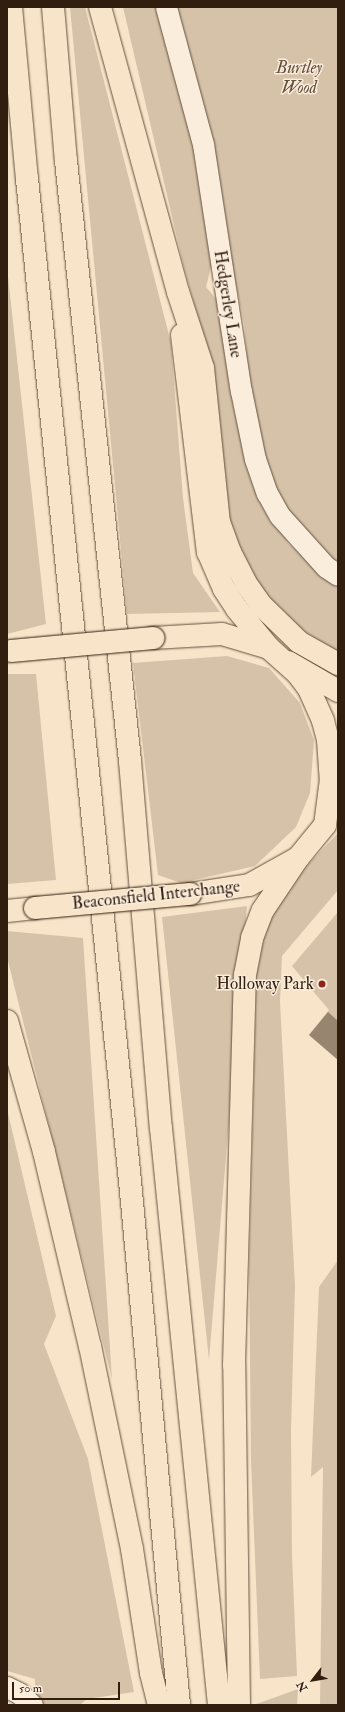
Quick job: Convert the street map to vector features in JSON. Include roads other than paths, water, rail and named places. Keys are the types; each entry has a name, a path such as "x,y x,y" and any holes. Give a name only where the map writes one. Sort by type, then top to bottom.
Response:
{"main road":[{"path":"11,7 32,234 130,1181 179,1705"},
{"path":"52,7 67,168 130,761 161,1128 219,1705"},
{"path":"100,7 178,292 203,368 219,522 230,552 245,582 261,605 300,642 338,664"},
{"path":"178,292 208,552 233,602 273,651 338,691"},
{"name":"Beaconsfield Interchange","path":"7,911 190,894 249,885 298,858 331,820 330,760 323,722 309,689 297,673 273,651 222,634 153,638 9,651"},
{"path":"239,1705 234,1365 245,975 252,938 263,910 298,858"},
{"path":"7,1021 44,1152 90,1346 132,1549 151,1673 159,1705"}],"street":[{"name":"Hedgerley Lane","path":"166,7 203,144 241,391 255,459 267,493 280,516 326,567 338,574"},
{"path":"7,1687 18,1693 32,1705"}],"place":[{"name":"Holloway Park","path":"322,984"}],"park label":[{"name":"Burtley Wood","path":"299,78"}]}
